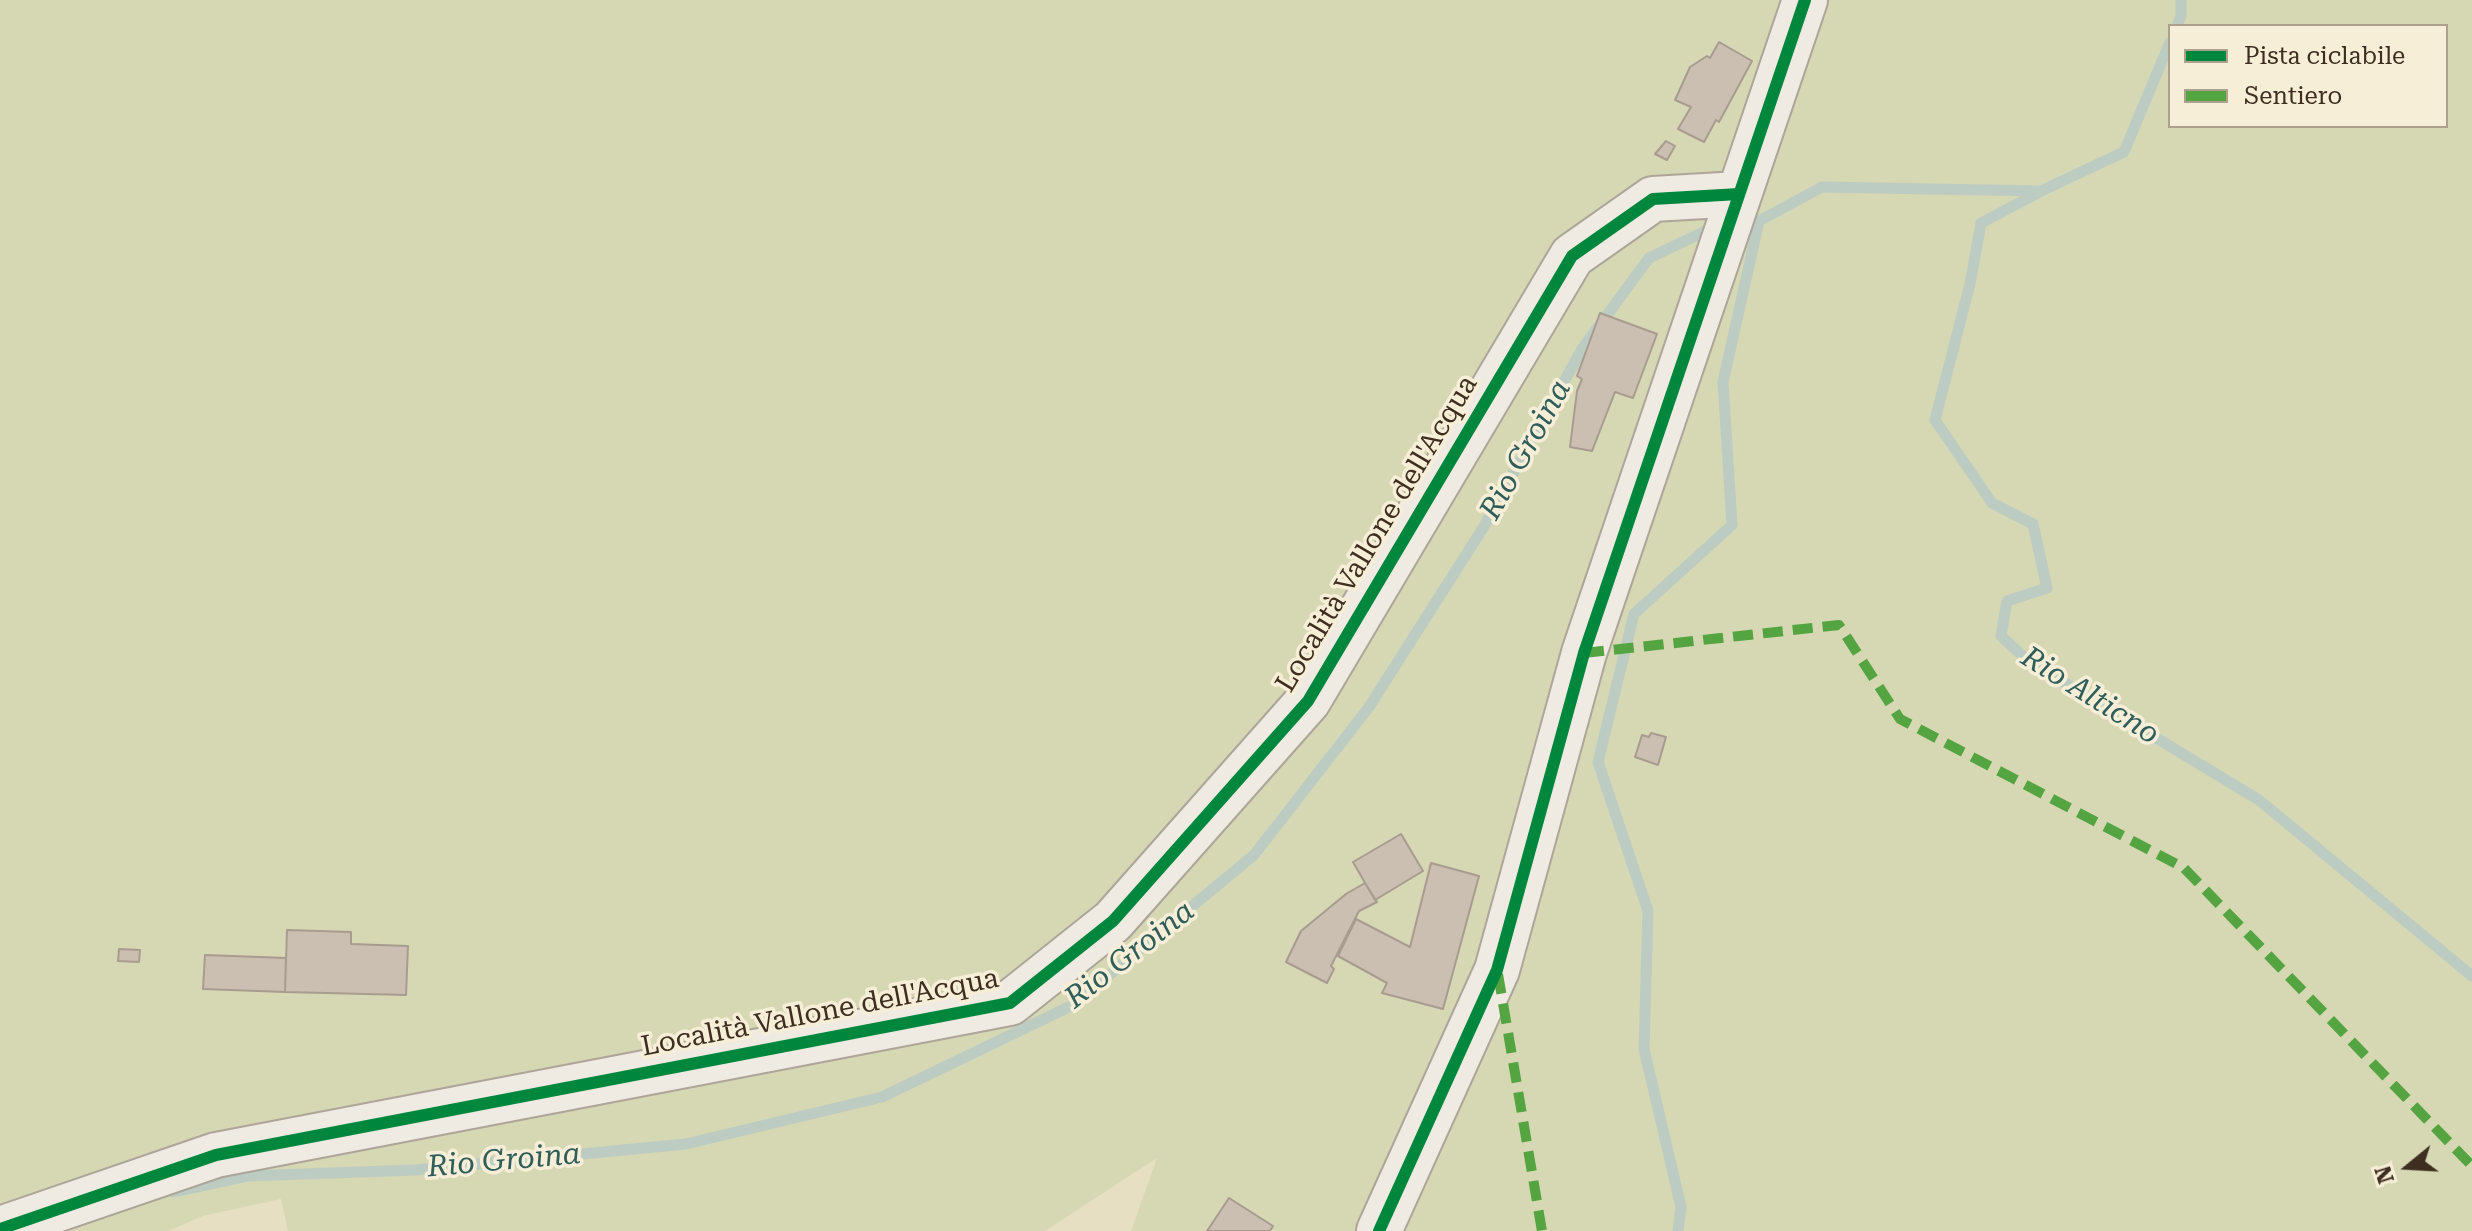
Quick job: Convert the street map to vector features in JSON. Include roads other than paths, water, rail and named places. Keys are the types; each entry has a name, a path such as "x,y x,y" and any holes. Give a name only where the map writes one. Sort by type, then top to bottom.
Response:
{"street":[{"path":"1379,1231 1497,970 1584,653 1805,0"},
{"name":"Località Vallone dell'Acqua","path":"0,1229 216,1155 1010,1003 1113,921 1308,701 1572,256 1653,199 1739,194"}],"waterway":[{"path":"2178,24 2181,0"},
{"path":"1678,1231 1681,1207 1644,1049 1648,911 1598,762 1634,614 1732,525 1723,382 1759,221 1822,187 2041,191 2124,152 2168,47"},
{"name":"Rio Alticno","path":"2038,193 1981,223 1970,284 1935,420 1992,503 2033,524 2047,588 2007,601 2001,636 2027,660 2259,800 2472,976"},
{"name":"Rio Groina","path":"1739,222 1759,221"},
{"name":"Rio Groina","path":"173,1192 247,1176 415,1170 686,1144 882,1097 1073,1005 1254,855 1369,707 1483,528 1582,349 1649,258 1714,227"}]}
